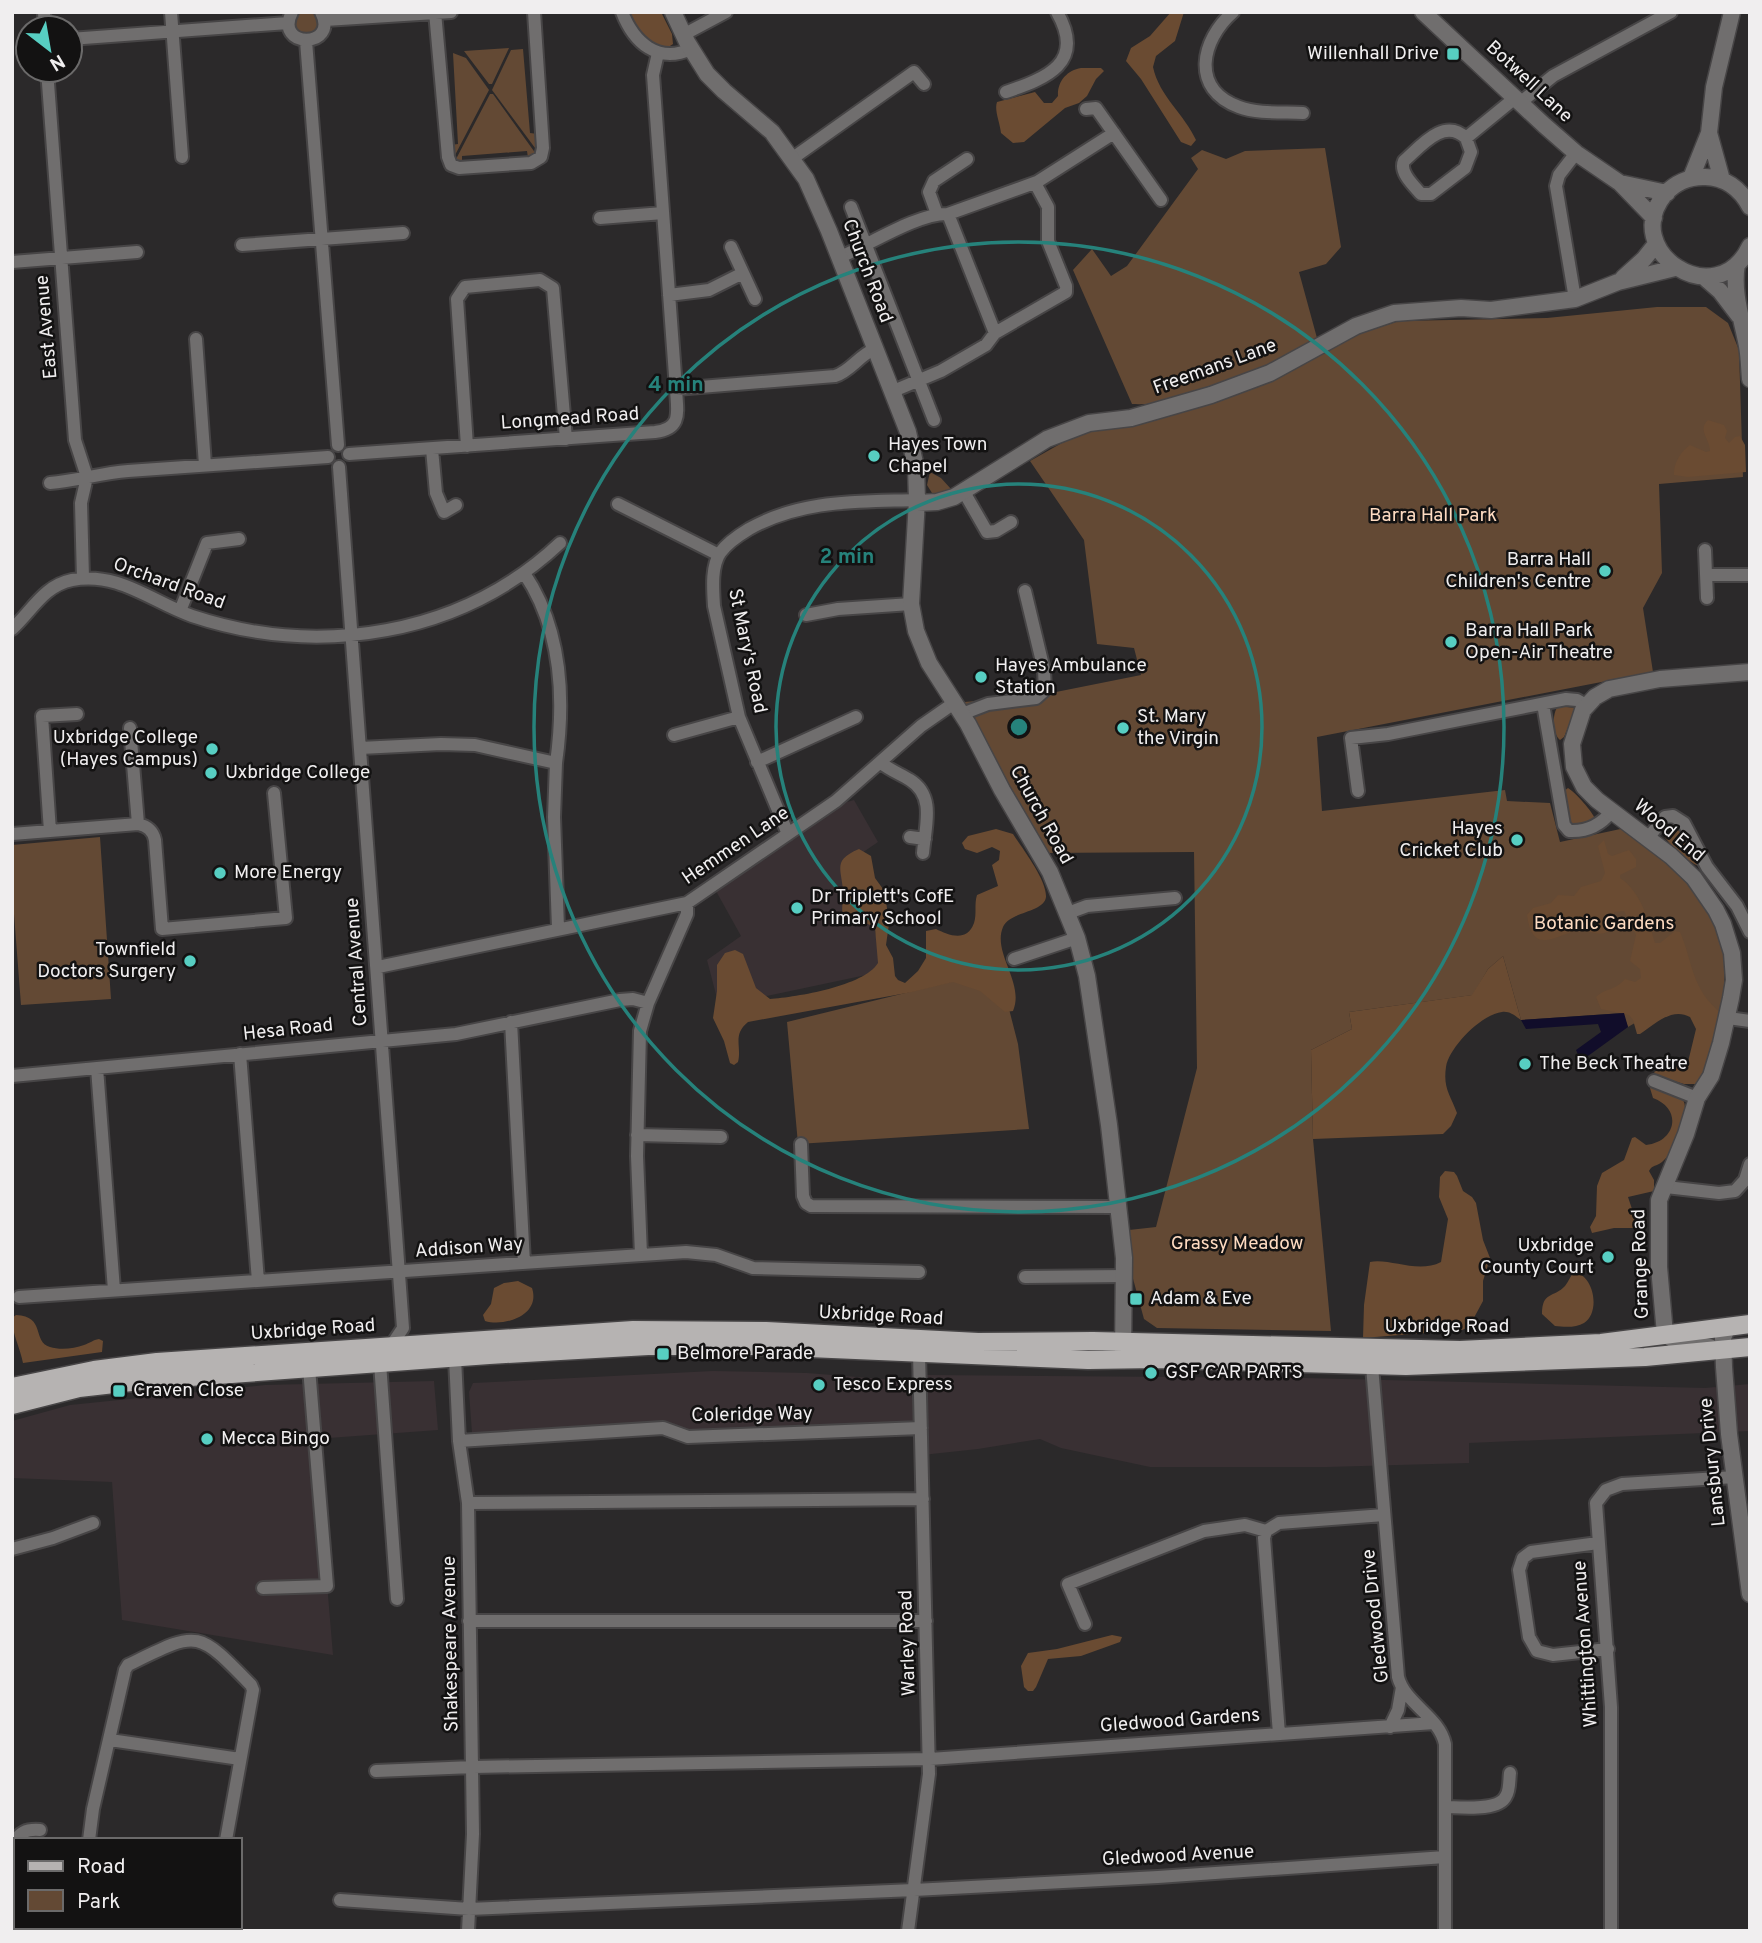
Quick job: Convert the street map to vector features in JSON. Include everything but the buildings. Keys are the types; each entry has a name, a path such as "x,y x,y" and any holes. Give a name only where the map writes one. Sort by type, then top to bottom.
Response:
{"main road":[{"name":"Uxbridge Road","path":"1372,1357 1601,1343 1750,1324"},
{"name":"Uxbridge Road","path":"12,1387 94,1370 157,1362 633,1330 766,1331 978,1342 1123,1351 1157,1359 1620,1358 1750,1347"},
{"path":"633,1330 646,1334 648,1346"},
{"name":"Uxbridge Road","path":"12,1405 79,1388 165,1380 648,1346 761,1346 919,1353 1123,1351"},
{"path":"157,1362 165,1380"}],"street":[{"path":"171,12 182,157"},
{"path":"84,38 290,18 295,37 306,41 320,35 323,16 451,12"},
{"path":"435,13 448,158 451,165 459,168 531,163 541,157 543,148 534,12"},
{"path":"622,12 634,35 658,53 673,56 691,49"},
{"name":"Church Road","path":"673,12 691,49 717,85 765,124 793,158 815,197 912,446 917,501 912,604 916,631 924,653 1050,872 1077,938 1087,976 1095,1018 1125,1276 1123,1351"},
{"path":"683,35 726,12"},
{"path":"1006,92 1045,78 1063,61 1068,41 1065,26 1057,12"},
{"path":"1233,12 1218,27 1207,50 1206,69 1212,87 1224,99 1245,109 1303,113"},
{"name":"Botwell Lane","path":"1423,12 1576,153 1620,183 1654,219"},
{"path":"1466,138 1553,76 1671,12"},
{"path":"1691,178 1709,132 1714,87 1732,12"},
{"path":"306,41 324,239 338,445"},
{"name":"Longmead Road","path":"349,454 667,430 676,421 676,389 653,75 658,53"},
{"path":"793,158 914,72 923,84"},
{"name":"East Avenue","path":"48,84 75,440 87,477 80,503 83,578"},
{"path":"1086,109 1096,108 1161,200"},
{"path":"1443,131 1456,131 1466,138 1471,152 1465,168 1431,194 1424,195 1419,192 1403,171 1404,161 1443,131"},
{"path":"1709,132 1722,180"},
{"path":"840,257 891,232 1035,183 1114,133"},
{"name":"Botwell Lane","path":"1574,299 1556,186 1559,175 1576,153"},
{"path":"967,159 934,181 929,192 942,214 995,333"},
{"path":"1747,198 1722,180 1709,177 1691,178 1667,192 1658,205 1654,219 1656,243 1665,259 1687,274 1704,276 1722,273 1737,264 1750,246"},
{"path":"891,392 919,381 986,345 995,333 1066,292 1048,241 1048,207 1035,183"},
{"name":"Botwell Lane","path":"1620,183 1667,192"},
{"path":"851,207 934,420"},
{"path":"600,218 663,213"},
{"path":"242,244 403,233"},
{"name":"Freemans Lane","path":"1618,282 1644,259 1656,243"},
{"path":"731,247 755,299"},
{"path":"12,262 137,251"},
{"path":"1737,264 1735,278 1744,314 1750,379"},
{"name":"Freemans Lane","path":"917,501 946,500 964,492 1047,439 1089,423 1131,418 1211,395 1270,373 1356,326 1394,313 1461,308 1491,310 1574,299 1618,282 1675,268"},
{"path":"669,295 709,290 743,272"},
{"path":"1704,276 1744,314"},
{"path":"467,446 457,299 465,287 478,284 540,281 552,288 566,439"},
{"path":"196,339 205,465"},
{"path":"676,389 835,376 874,349"},
{"path":"338,445 347,449 349,454 347,463 339,467 331,464 328,457 330,449 338,445"},
{"path":"432,449 439,502 444,512 456,505"},
{"path":"50,482 128,471 328,457"},
{"name":"Central Avenue","path":"339,467 403,1328"},
{"path":"964,492 987,532 996,531 1011,522"},
{"path":"618,504 719,555 745,531 770,518 800,508 828,503 917,501"},
{"path":"180,611 206,542 239,539"},
{"name":"Orchard Road","path":"12,629 46,592 65,582 83,578 126,584 180,611 226,625 262,632 321,636 404,626 455,612 494,593 524,573 560,543"},
{"path":"1706,551 1707,598"},
{"name":"St Mary's Road","path":"719,555 714,577 714,606 739,717 788,834"},
{"path":"524,573 543,608 555,650 561,696 554,817 558,928"},
{"path":"1707,575 1750,575"},
{"name":"Hemmen Lane","path":"378,967 687,903 849,791 928,720 958,709 1036,698 1041,695 1045,690 1044,670 1025,591"},
{"path":"806,615 838,609 912,604"},
{"name":"Wood End","path":"1728,1018 1733,972 1732,953 1723,924 1707,895 1694,878 1584,787 1572,761 1574,735 1586,705 1600,693 1643,682 1750,672"},
{"path":"1358,791 1351,738 1388,734 1570,699 1586,705"},
{"path":"1543,704 1564,825 1569,831 1592,828 1600,824 1612,811"},
{"path":"50,831 42,716 77,714"},
{"path":"674,734 739,717"},
{"path":"757,762 856,717"},
{"path":"130,728 138,824"},
{"path":"360,748 464,744 496,748 556,763"},
{"path":"881,763 912,782 925,796 927,812 924,846 909,838"},
{"path":"12,834 138,824 147,827 154,836 162,929 286,918 274,793"},
{"path":"1648,838 1665,817 1673,816 1681,820 1707,867 1737,906 1750,932"},
{"path":"1068,913 1087,906 1175,898"},
{"path":"641,1255 637,1135 639,1035 648,1003 687,914 687,903"},
{"path":"1014,959 1077,938"},
{"name":"Hesa Road","path":"12,1076 456,1034 627,999 648,1003"},
{"path":"1728,1018 1750,1021"},
{"name":"Grange Road","path":"1664,1334 1659,1267 1659,1200 1694,1114 1697,1098 1711,1076 1728,1018"},
{"path":"511,1022 524,1264"},
{"path":"240,1054 258,1281"},
{"path":"97,1068 114,1290"},
{"path":"1654,1082 1697,1098"},
{"path":"637,1135 721,1136"},
{"path":"801,1144 803,1196 811,1206 1118,1207"},
{"path":"1665,1187 1719,1193 1735,1191 1745,1180 1750,1164"},
{"name":"Addison Way","path":"19,1297 698,1253 716,1255 753,1268 919,1272"},
{"path":"1025,1277 1125,1276"},
{"name":"Lansbury Drive","path":"1728,1326 1724,1334 1723,1349 1750,1594"},
{"path":"391,1346 403,1328 418,1344"},
{"path":"1664,1334 1684,1343 1723,1349"},
{"name":"Warley Road","path":"908,1931 930,1759 919,1353"},
{"name":"Gledwood Drive","path":"1372,1357 1398,1677 1402,1687 1443,1734 1445,1744 1445,1931"},
{"name":"Shakespeare Avenue","path":"455,1358 459,1441 468,1503 473,1767 468,1931"},
{"path":"380,1363 397,1599"},
{"path":"263,1588 327,1586 309,1368"},
{"name":"Coleridge Way","path":"459,1441 663,1428 688,1437 921,1428"},
{"name":"Whittington Avenue","path":"1611,1931 1611,1707 1596,1503 1601,1494 1613,1486 1735,1477"},
{"path":"468,1503 923,1499"},
{"path":"1279,1734 1264,1538 1266,1531 1279,1523 1384,1515"},
{"path":"12,1549 93,1523"},
{"path":"1085,1624 1068,1584 1204,1531 1245,1525 1266,1531"},
{"path":"1598,1543 1531,1552 1523,1558 1520,1570 1529,1637 1537,1651 1553,1656 1608,1649"},
{"path":"469,1621 926,1621"},
{"path":"89,1838 93,1809 125,1670 128,1665 183,1640 207,1643 226,1659 253,1690 226,1838"},
{"path":"1390,1727 1398,1710 1402,1687"},
{"name":"Gledwood Gardens","path":"376,1771 930,1759 1434,1723"},
{"path":"110,1740 240,1759"},
{"path":"1445,1807 1499,1804 1506,1798 1510,1773"},
{"path":"17,1838 21,1832 40,1830"},
{"name":"Gledwood Avenue","path":"340,1900 470,1909 914,1890 1445,1857"}],"shaded area":[{"name":"Dr Triplett's CofE Primary School","path":"854,800 878,842 856,857 885,971 719,1006 707,960 741,936 716,891 847,802"},
{"path":"1624,1013 1628,1027 1581,1061 1576,1050 1601,1032 1598,1024 1526,1029 1521,1020"},
{"path":"713,1371 807,1373 907,1381 921,1428 688,1437 663,1428 475,1436 472,1433 469,1392 473,1383"},
{"path":"926,1375 1304,1378 1705,1388 1750,1384 1750,1431 1469,1443 1469,1463 1327,1467 1150,1467 1061,1448 1040,1439 922,1455"},
{"path":"434,1381 438,1430 315,1439 333,1655 122,1620 112,1482 12,1478 12,1421 70,1405 265,1385"}],"green space":[{"path":"306,11 317,18 318,23 311,34 306,35 295,28 294,23 301,12"},
{"path":"629,12 661,12 672,34 673,44 667,48 649,39 639,30"},
{"path":"1171,12 1184,12 1175,41 1156,56 1153,67 1166,96 1196,140 1191,146 1181,142 1141,79 1126,61 1131,48 1150,36"},
{"path":"509,48 492,84 489,84 464,51"},
{"path":"523,49 530,133 538,134 538,152 492,90 511,50"},
{"path":"453,53 466,58 489,90 453,159 451,145 458,144"},
{"path":"1101,68 1104,71 1079,103 1065,108 1024,142 1013,143 1001,133 997,102 1035,92 1044,103 1052,103 1058,96 1059,86 1064,78 1071,71"},
{"path":"490,94 493,94 536,154 528,158 527,151 462,156 462,163 455,161"},
{"path":"1325,148 1341,247 1326,264 1299,272 1317,338 1252,373 1204,392 1156,403 1132,404 1073,270 1092,249 1111,276 1127,266 1198,169 1191,158 1202,150 1226,159 1245,151"},
{"path":"1657,307 1706,307 1728,323 1739,350 1743,477 1659,484 1662,573 1643,608 1653,672 1317,737 1322,811 1505,790 1507,801 1550,803 1560,842 1625,828 1683,876 1711,912 1724,958 1723,991 1716,1023 1697,1006 1657,1010 1628,1027 1623,1013 1521,1020 1503,956 1488,969 1473,995 1349,1012 1352,1029 1311,1050 1313,1139 1331,1331 1157,1328 1144,1319 1120,1231 1156,1227 1197,1068 1194,852 1039,853 954,703 1041,695 1141,675 1134,648 1097,644 1084,540 1030,461 1090,427 1147,418 1340,340 1399,321 1547,318"},
{"path":"1708,420 1724,425 1727,431 1725,438 1729,443 1740,436 1745,445 1746,472 1688,477 1674,475 1678,458 1690,445 1706,452 1710,451 1704,431"},
{"path":"930,472 941,478 951,489 932,493 927,485"},
{"path":"1558,706 1576,708 1564,737 1560,740 1555,733 1554,723"},
{"path":"1568,788 1583,802 1595,819 1576,825 1570,822 1564,791"},
{"path":"1672,826 1682,833 1702,867 1685,858 1661,832"},
{"path":"996,829 1013,834 1043,882 1046,897 1039,906 1012,918 1003,927 1001,937 1004,958 1015,990 1013,1011 1005,1012 980,991 953,982 748,1022 740,1031 738,1062 734,1065 730,1063 724,1041 713,1018 717,965 725,953 735,950 743,954 756,988 770,999 829,989 870,971 878,963 875,928 844,919 842,912 840,865 845,857 859,849 871,856 875,878 883,889 889,924 886,945 893,958 895,976 905,983 918,971 926,958 926,931 936,929 957,936 967,933 974,923 977,895 998,886 992,865 999,860 1000,851 992,847 977,853 965,849 962,843 968,836"},
{"path":"100,837 111,999 21,1005 12,888 12,845"},
{"name":"Botanic Gardens","path":"1604,840 1608,854 1612,856 1629,850 1636,859 1636,867 1620,875 1620,878 1638,898 1655,943 1660,943 1675,931 1680,932 1698,985 1721,1013 1710,1061 1695,1084 1684,1084 1657,1076 1654,1072 1688,1062 1696,1029 1690,1017 1683,1014 1670,1015 1637,1034 1629,1015 1601,1009 1596,997 1618,986 1625,979 1635,982 1641,978 1640,969 1630,961 1636,935 1624,911 1614,912 1617,924 1605,933 1582,929 1540,940 1530,928 1527,915 1533,908 1551,903 1558,895 1574,896 1581,887 1601,881 1605,873 1598,846"},
{"path":"1503,956 1521,1020 1508,1012 1494,1014 1476,1025 1453,1050 1448,1059 1445,1080 1457,1113 1451,1126 1443,1134 1313,1139 1311,1050 1352,1029 1349,1012 1472,995 1488,969"},
{"path":"999,970 1018,1044 1029,1129 798,1144 787,1022"},
{"path":"1650,1088 1683,1100 1685,1114 1680,1132 1667,1157 1649,1171 1654,1180 1654,1191 1628,1197 1633,1212 1644,1219 1645,1223 1638,1228 1614,1228 1592,1233 1590,1227 1596,1216 1597,1186 1602,1173 1624,1160 1632,1138 1635,1137 1646,1145 1656,1143 1669,1132 1672,1117 1669,1110 1653,1098"},
{"path":"1445,1171 1454,1172 1463,1191 1476,1203 1483,1240 1490,1258 1483,1281 1483,1301 1469,1327 1462,1330 1363,1338 1370,1262 1423,1266 1441,1262 1448,1219 1439,1197 1440,1177"},
{"path":"1574,1272 1581,1275 1590,1287 1594,1303 1592,1311 1581,1325 1555,1326 1542,1314 1544,1302 1565,1286"},
{"path":"518,1281 532,1288 531,1305 526,1312 502,1322 485,1321 483,1315 491,1304 494,1288"},
{"path":"16,1315 31,1320 41,1340 50,1347 71,1348 99,1339 103,1341 102,1352 23,1363 12,1324 12,1318"},
{"path":"1112,1635 1122,1637 1120,1642 1081,1656 1048,1659 1033,1691 1024,1687 1021,1666 1028,1653 1057,1649"}],"place":[{"name":"Willenhall Drive","path":"1453,54"},
{"name":"Hayes Town Chapel","path":"874,456"},
{"name":"Barra Hall Children's Centre","path":"1605,571"},
{"name":"Barra Hall Park Open-Air Theatre","path":"1451,642"},
{"name":"Hayes Ambulance Station","path":"981,677"},
{"name":"St. Mary the Virgin","path":"1123,728"},
{"name":"Uxbridge College (Hayes Campus)","path":"212,749"},
{"name":"Uxbridge College","path":"211,773"},
{"name":"Hayes Cricket Club","path":"1517,840"},
{"name":"More Energy","path":"220,873"},
{"name":"Dr Triplett's CofE Primary School","path":"797,908"},
{"name":"Townfield Doctors Surgery","path":"190,961"},
{"name":"The Beck Theatre","path":"1525,1064"},
{"name":"Uxbridge County Court","path":"1608,1257"},
{"name":"Adam & Eve","path":"1136,1299"},
{"name":"Belmore Parade","path":"663,1354"},
{"name":"GSF CAR PARTS","path":"1151,1373"},
{"name":"Tesco Express","path":"819,1385"},
{"name":"Craven Close","path":"119,1391"},
{"name":"Mecca Bingo","path":"207,1439"}],"park label":[{"name":"Barra Hall Park","path":"1433,516"},
{"name":"Grassy Meadow","path":"1237,1244"}]}
